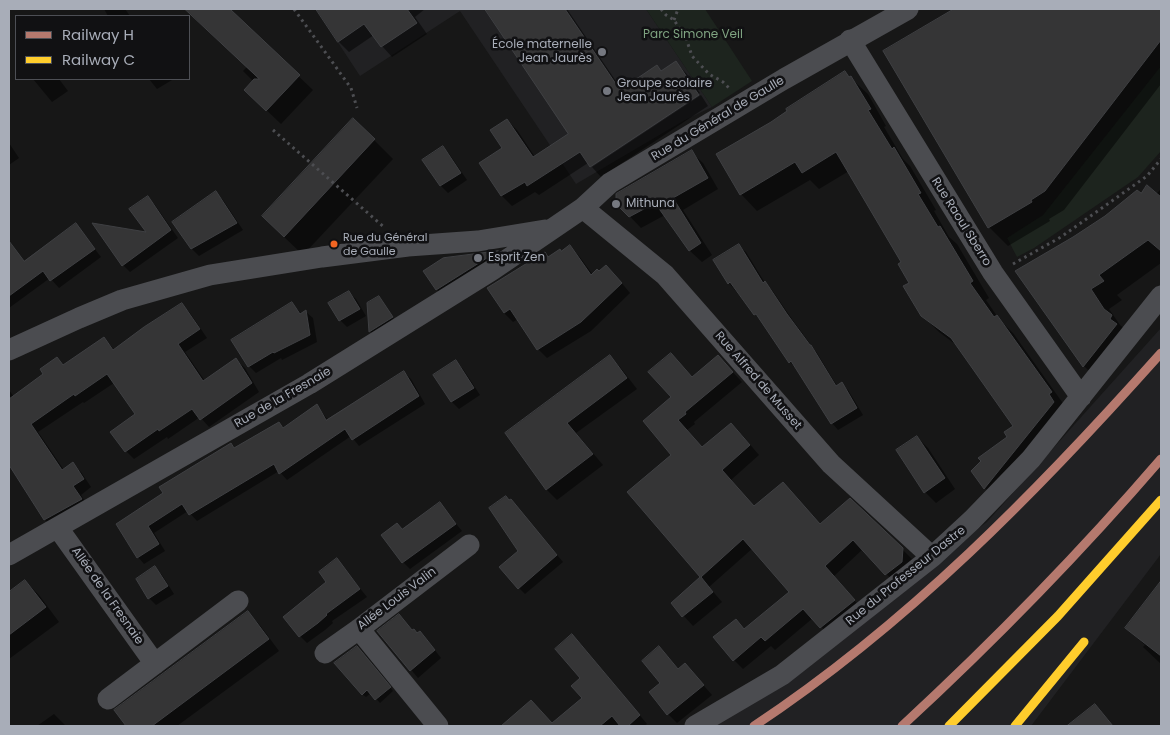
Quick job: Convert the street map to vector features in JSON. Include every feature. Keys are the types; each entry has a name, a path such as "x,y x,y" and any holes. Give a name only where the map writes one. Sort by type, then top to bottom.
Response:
{"street":[{"name":"Rue du Général de Gaulle","path":"9,350 122,300 210,275 314,258 408,246 478,241 550,229 583,208 610,183 850,40 908,9"},
{"name":"Rue Raoul Sberro","path":"850,40 993,273 1081,397"},
{"name":"Rue Alfred de Musset","path":"583,208 665,275 831,464 932,557"},
{"name":"Rue de la Fresnaie","path":"9,555 309,384 492,270 550,229"},
{"name":"Rue du Professeur Dastre","path":"695,726 782,675 932,557 972,520 1031,459 1161,296"},
{"name":"Allée de la Fresnaie","path":"58,528 155,664"},
{"name":"Allée Louis Valin","path":"325,653 469,545"},
{"path":"108,699 238,601"},
{"path":"359,629 438,726"}],"path":[{"path":"294,9 351,88 357,108"},
{"path":"661,9 674,20 686,38 692,56 709,74 723,82 731,91"},
{"path":"674,20 678,9"},
{"path":"273,130 408,246"},
{"path":"1006,269 1061,237 1147,176 1161,159"}],"shaded area":[{"name":"Groupe scolaire Jean Jaurès","path":"316,9 646,9 712,107 685,120 576,184 460,11 360,76"},
{"path":"1161,328 1161,554 1031,726 706,726 762,694 987,522"}],"green space":[{"name":"Parc Simone Veil","path":"646,9 705,9 752,81 712,107"},
{"path":"1161,66 1161,151 1138,177 1034,248 1017,257 1007,238 1043,215"}],"building":[{"path":"185,9 230,9 300,75 266,111 244,90 254,79 259,79"},
{"path":"316,9 407,9 417,23 381,47 364,24 338,42"},
{"path":"485,9 565,9 620,90 657,65 661,71 676,61 699,95 590,167 580,152 527,186 525,182 501,196 479,163 502,148 490,130 507,119 533,157 568,134"},
{"path":"954,9 1161,9 1161,40 1045,191 1031,200 1032,202 988,228 883,51"},
{"path":"845,71 849,77 851,76 871,109 868,110 892,149 894,147 921,193 918,194 973,281 970,283 994,317 997,315 1052,392 1049,394 1054,402 984,489 971,471 981,461 978,458 1007,437 1004,432 1013,426 951,338 921,316 903,286 909,283 898,264 901,262 836,152 802,173 795,162 740,195 716,154 771,122 787,111 786,109"},
{"path":"353,118 375,139 284,237 262,216"},
{"path":"443,146 461,173 440,186 422,160"},
{"path":"692,150 708,178 673,198 701,243 689,251 655,203 629,217 616,204 616,194"},
{"path":"1147,185 1161,197 1161,251 1148,240 1099,275 1104,281 1091,289 1104,309 1112,315 1110,319 1117,324 1083,367 1015,271 1105,216 1137,190 1141,193"},
{"path":"216,191 237,223 191,249 172,222"},
{"path":"148,196 171,230 122,266 92,223 146,232 129,209"},
{"path":"76,223 95,249 50,281 43,271 9,296 9,241 24,261"},
{"path":"739,244 763,283 765,281 811,345 836,386 842,382 857,408 831,424 791,361 789,363 756,314 754,315 730,282 728,284 713,260"},
{"path":"570,245 591,275 597,269 599,271 606,265 622,283 581,322 537,350 510,309 504,313 487,288 545,252 548,257"},
{"path":"498,251 436,290 423,271 443,258"},
{"path":"349,291 360,309 339,321 328,303"},
{"path":"379,296 393,317 369,332 367,303"},
{"path":"292,302 300,314 306,310 310,335 273,352 248,367 231,340"},
{"path":"182,303 200,329 178,344 203,381 236,358 252,383 200,420 192,409 159,431 158,429 125,452 110,432 135,414 107,374 75,396 74,394 31,424 62,470 73,462 84,479 73,486 82,499 44,520 9,465 9,399 43,374 40,369 57,357 63,365 104,337 113,350 144,327"},
{"path":"671,353 692,377 718,355 733,372 678,420 702,447 731,423 750,445 722,470 754,506 783,482 820,524 850,498 903,548 902,562 885,575 853,540 825,566 855,600 820,628 803,609 765,641 761,637 733,661 713,637 736,619 744,629 789,592 743,539 701,577 713,592 682,617 671,603 700,577 627,492 671,455 643,421 671,397 648,372"},
{"path":"610,355 627,378 567,423 593,454 546,490 505,433"},
{"path":"456,360 474,388 451,402 433,375"},
{"path":"404,371 419,396 352,440 345,429 279,474 274,464 189,515 182,504 148,526 159,544 137,558 116,524 163,493 159,487 231,443 234,448 279,422 283,428 317,404 326,420"},
{"path":"917,436 945,478 924,493 896,450"},
{"path":"506,496 509,500 511,499 557,555 518,589 499,567 518,551 489,508"},
{"path":"440,502 456,524 402,563 381,535 397,523 402,529"},
{"path":"337,558 360,589 299,637 283,617 326,582 319,572"},
{"path":"155,566 168,586 148,599 136,579"},
{"path":"25,580 46,607 9,635 9,592"},
{"path":"1161,581 1161,656 1125,628"},
{"path":"248,611 269,639 152,726 126,726 114,710"},
{"path":"399,614 412,630 414,629 417,633 420,631 435,650 410,671 377,631"},
{"path":"572,634 640,715 628,726 620,726 612,716 600,726 501,726 531,700 552,723 582,698 571,686 580,678 555,649"},
{"path":"357,646 391,687 375,700 367,690 362,695 334,663"},
{"path":"659,646 678,669 685,663 704,685 667,715 649,692 660,683 642,661"},
{"path":"1095,704 1113,726 1067,726"}],"rail line":[{"name":"H","path":"754,726 811,686 918,600 1019,505 1161,353"},
{"name":"H","path":"902,726 1035,596 1099,529 1161,459"},
{"name":"C","path":"949,726 1058,616 1161,500"},
{"name":"C","path":"1015,726 1084,642"}],"place":[{"name":"École maternelle Jean Jaurès","path":"602,52"},
{"name":"Groupe scolaire Jean Jaurès","path":"607,91"},
{"name":"Mithuna","path":"616,204"},
{"name":"Rue du Général de Gaulle","path":"334,244"},
{"name":"Esprit Zen","path":"478,258"}]}
